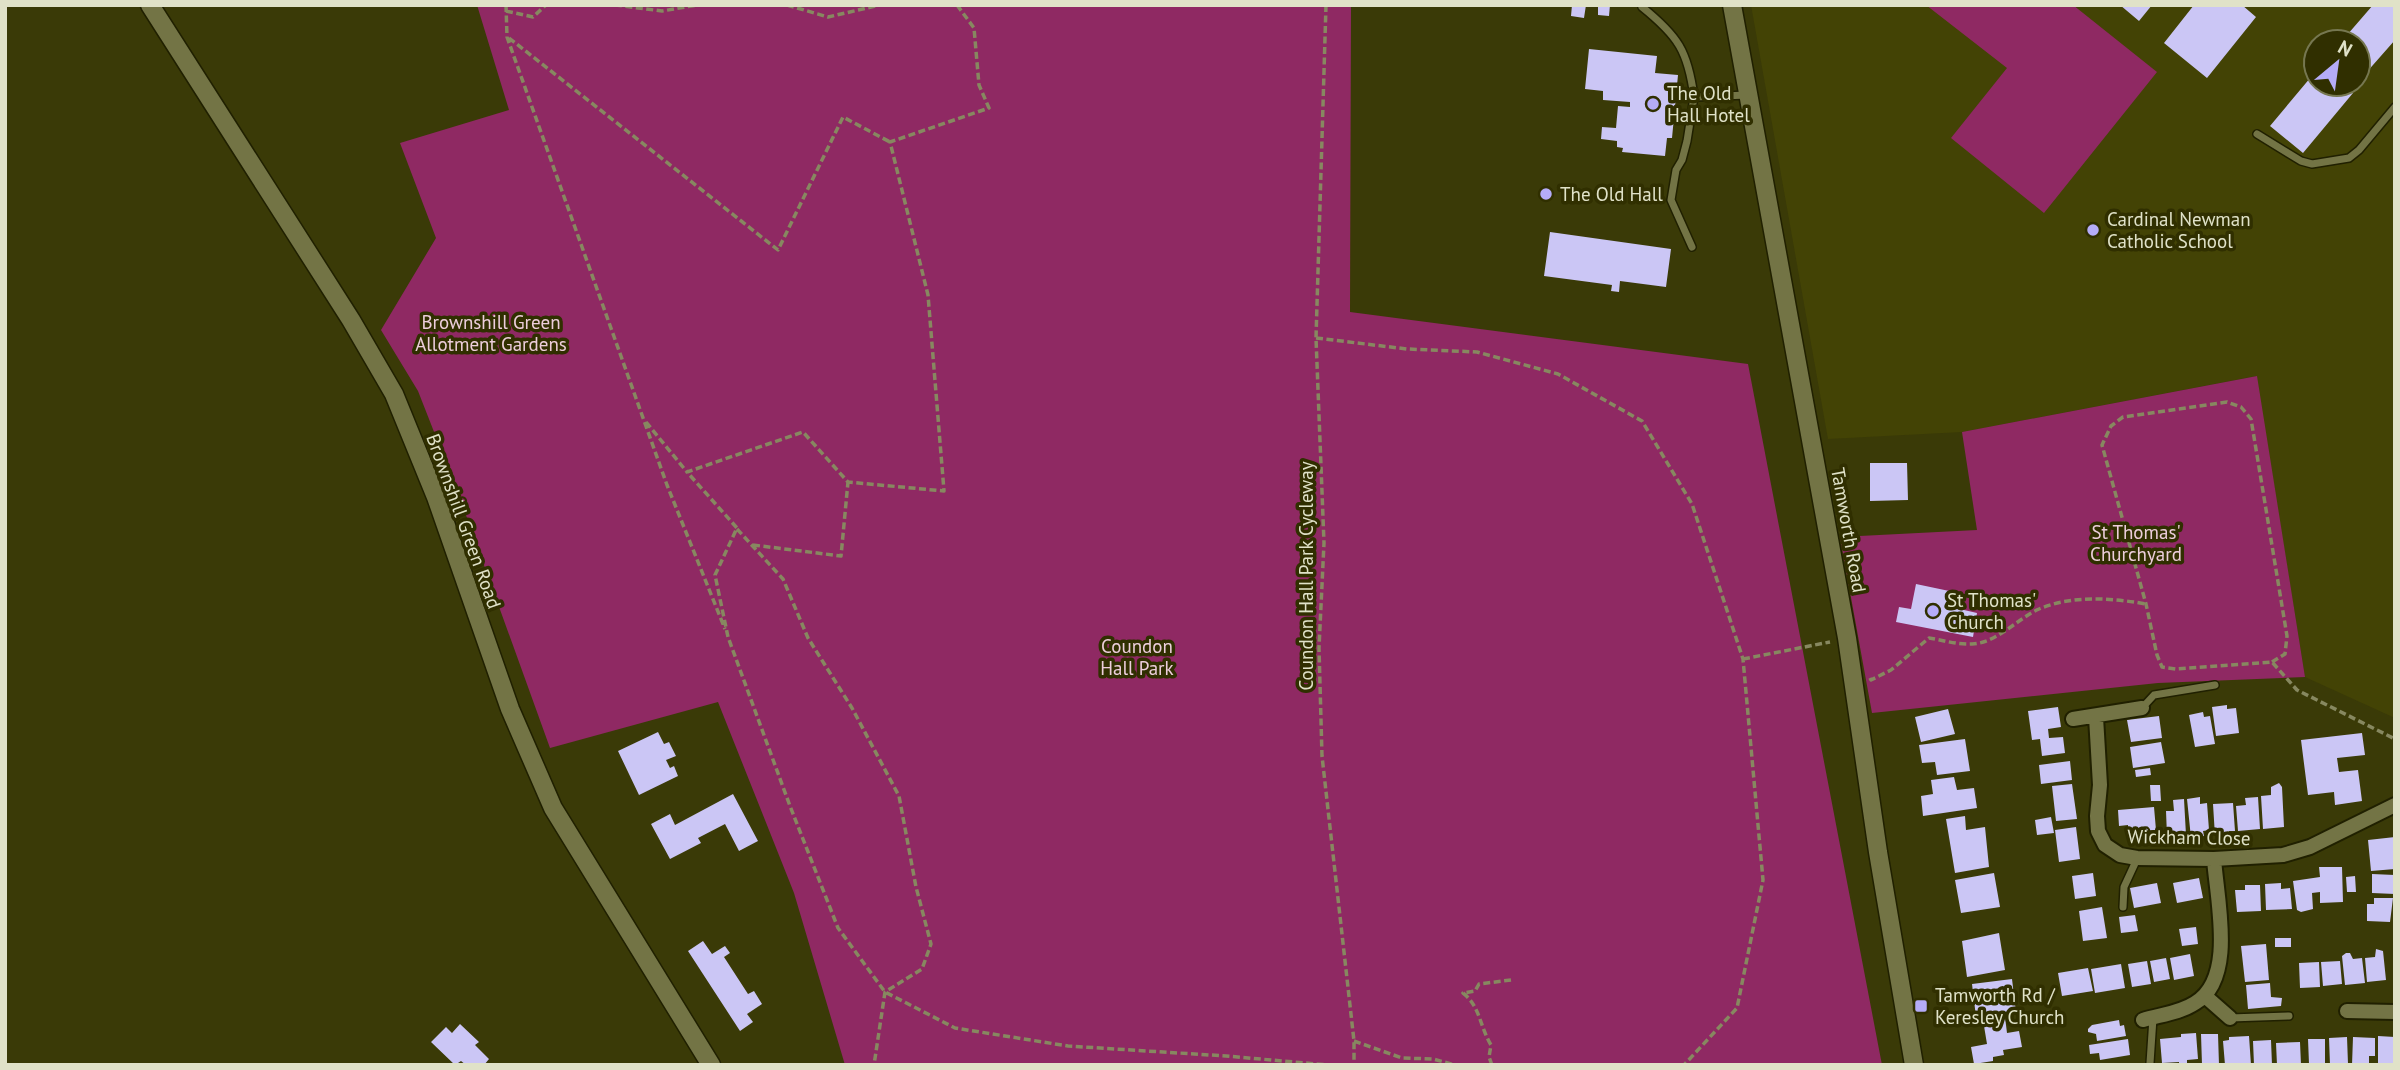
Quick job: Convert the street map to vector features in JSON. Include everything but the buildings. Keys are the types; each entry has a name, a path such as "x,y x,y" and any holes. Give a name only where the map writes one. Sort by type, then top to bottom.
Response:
{"street":[{"name":"Brownshill Green Road","path":"150,5 351,320 394,394 436,497 510,709 553,808 711,1065"},
{"name":"Tamworth Road","path":"1732,5 1847,638 1878,852 1914,1065"},
{"path":"2073,719 2142,708"},
{"name":"Wickham Close","path":"2096,717 2100,785 2098,831 2105,845 2120,855 2137,858 2265,858 2298,851 2395,805"},
{"path":"2148,1018 2186,1008 2205,996 2217,978 2221,960 2214,859"},
{"path":"2205,996 2230,1018"},
{"path":"2347,1011 2395,1012"}],"lane":[{"path":"1642,7 1681,45 1691,74 1694,97 1687,141 1676,170 1671,200 1692,247"},
{"path":"1694,97 1748,95"},
{"path":"2258,134 2301,161 2312,164 2349,159 2395,107"},
{"path":"2142,708 2154,695 2215,685"},
{"path":"2123,907 2124,887 2137,858"},
{"path":"2230,1018 2289,1016"},
{"path":"2148,1018 2150,1063"}],"path":[{"path":"546,5 533,17 506,8 507,37 667,485 728,637 838,928 885,992 955,1028 967,1030 1068,1046 1328,1065"},
{"path":"615,5 662,11 697,5"},
{"path":"788,5 828,18 880,5"},
{"path":"507,37 778,250 843,117 890,142 989,108 979,85 974,28 957,5"},
{"name":"Coundon Hall Park Cycleway","path":"1326,5 1316,338 1324,542 1319,648 1322,756 1354,1041 1354,1065"},
{"path":"687,472 803,432 848,482 944,491 928,295 890,142"},
{"path":"1316,338 1407,349 1477,352 1558,374 1642,421 1692,504 1743,659 1763,880 1737,1008 1684,1065"},
{"path":"2227,402 2241,407 2251,419 2287,636 2285,654 2272,662 2176,669 2162,667 2102,444 2110,426 2123,417 2227,402"},
{"path":"643,418 687,472 783,579 808,638 852,708 899,796 916,887 931,944 922,969 885,992 874,1065"},
{"path":"753,545 841,556 848,482"},
{"path":"728,637 715,575 737,528"},
{"path":"1869,669 1871,680 1891,670 1929,638 1973,645 1989,639 2039,609 2050,606 2110,598 2146,604"},
{"path":"1743,659 1847,638"},
{"path":"2272,662 2297,690 2395,739"},
{"path":"1492,1065 1489,1057 1491,1045 1484,1033 1484,1026 1479,1020 1473,1001 1463,993 1475,991 1479,984 1511,980"},
{"path":"1354,1041 1402,1058 1433,1059 1455,1065"}],"shaded area":[{"name":"Cardinal Newman Catholic School","path":"1751,5 2395,5 2395,718 2305,677 2256,376 1962,432 1828,439"}],"green space":[{"name":"Coundon Hall Park","path":"477,5 1351,5 1350,312 1748,364 1882,1065 845,1065 794,893 718,702 550,748 458,493 418,391 381,330 436,238 400,143 509,110"},
{"path":"1926,5 2073,5 2157,72 2044,213 1951,138 2007,68"},
{"name":"St Thomas' Churchyard","path":"2257,376 2305,677 2158,683 1872,713 1840,537 1977,530 1962,432"}],"place":[{"name":"The Old Hall Hotel","path":"1653,104"},
{"name":"The Old Hall","path":"1546,194"},
{"name":"Cardinal Newman Catholic School","path":"2093,230"},
{"name":"St Thomas' Church","path":"1933,611"},
{"name":"Tamworth Rd / Keresley Church","path":"1921,1006"}],"park label":[{"name":"Brownshill Green Allotment Gardens","path":"491,333"}]}
